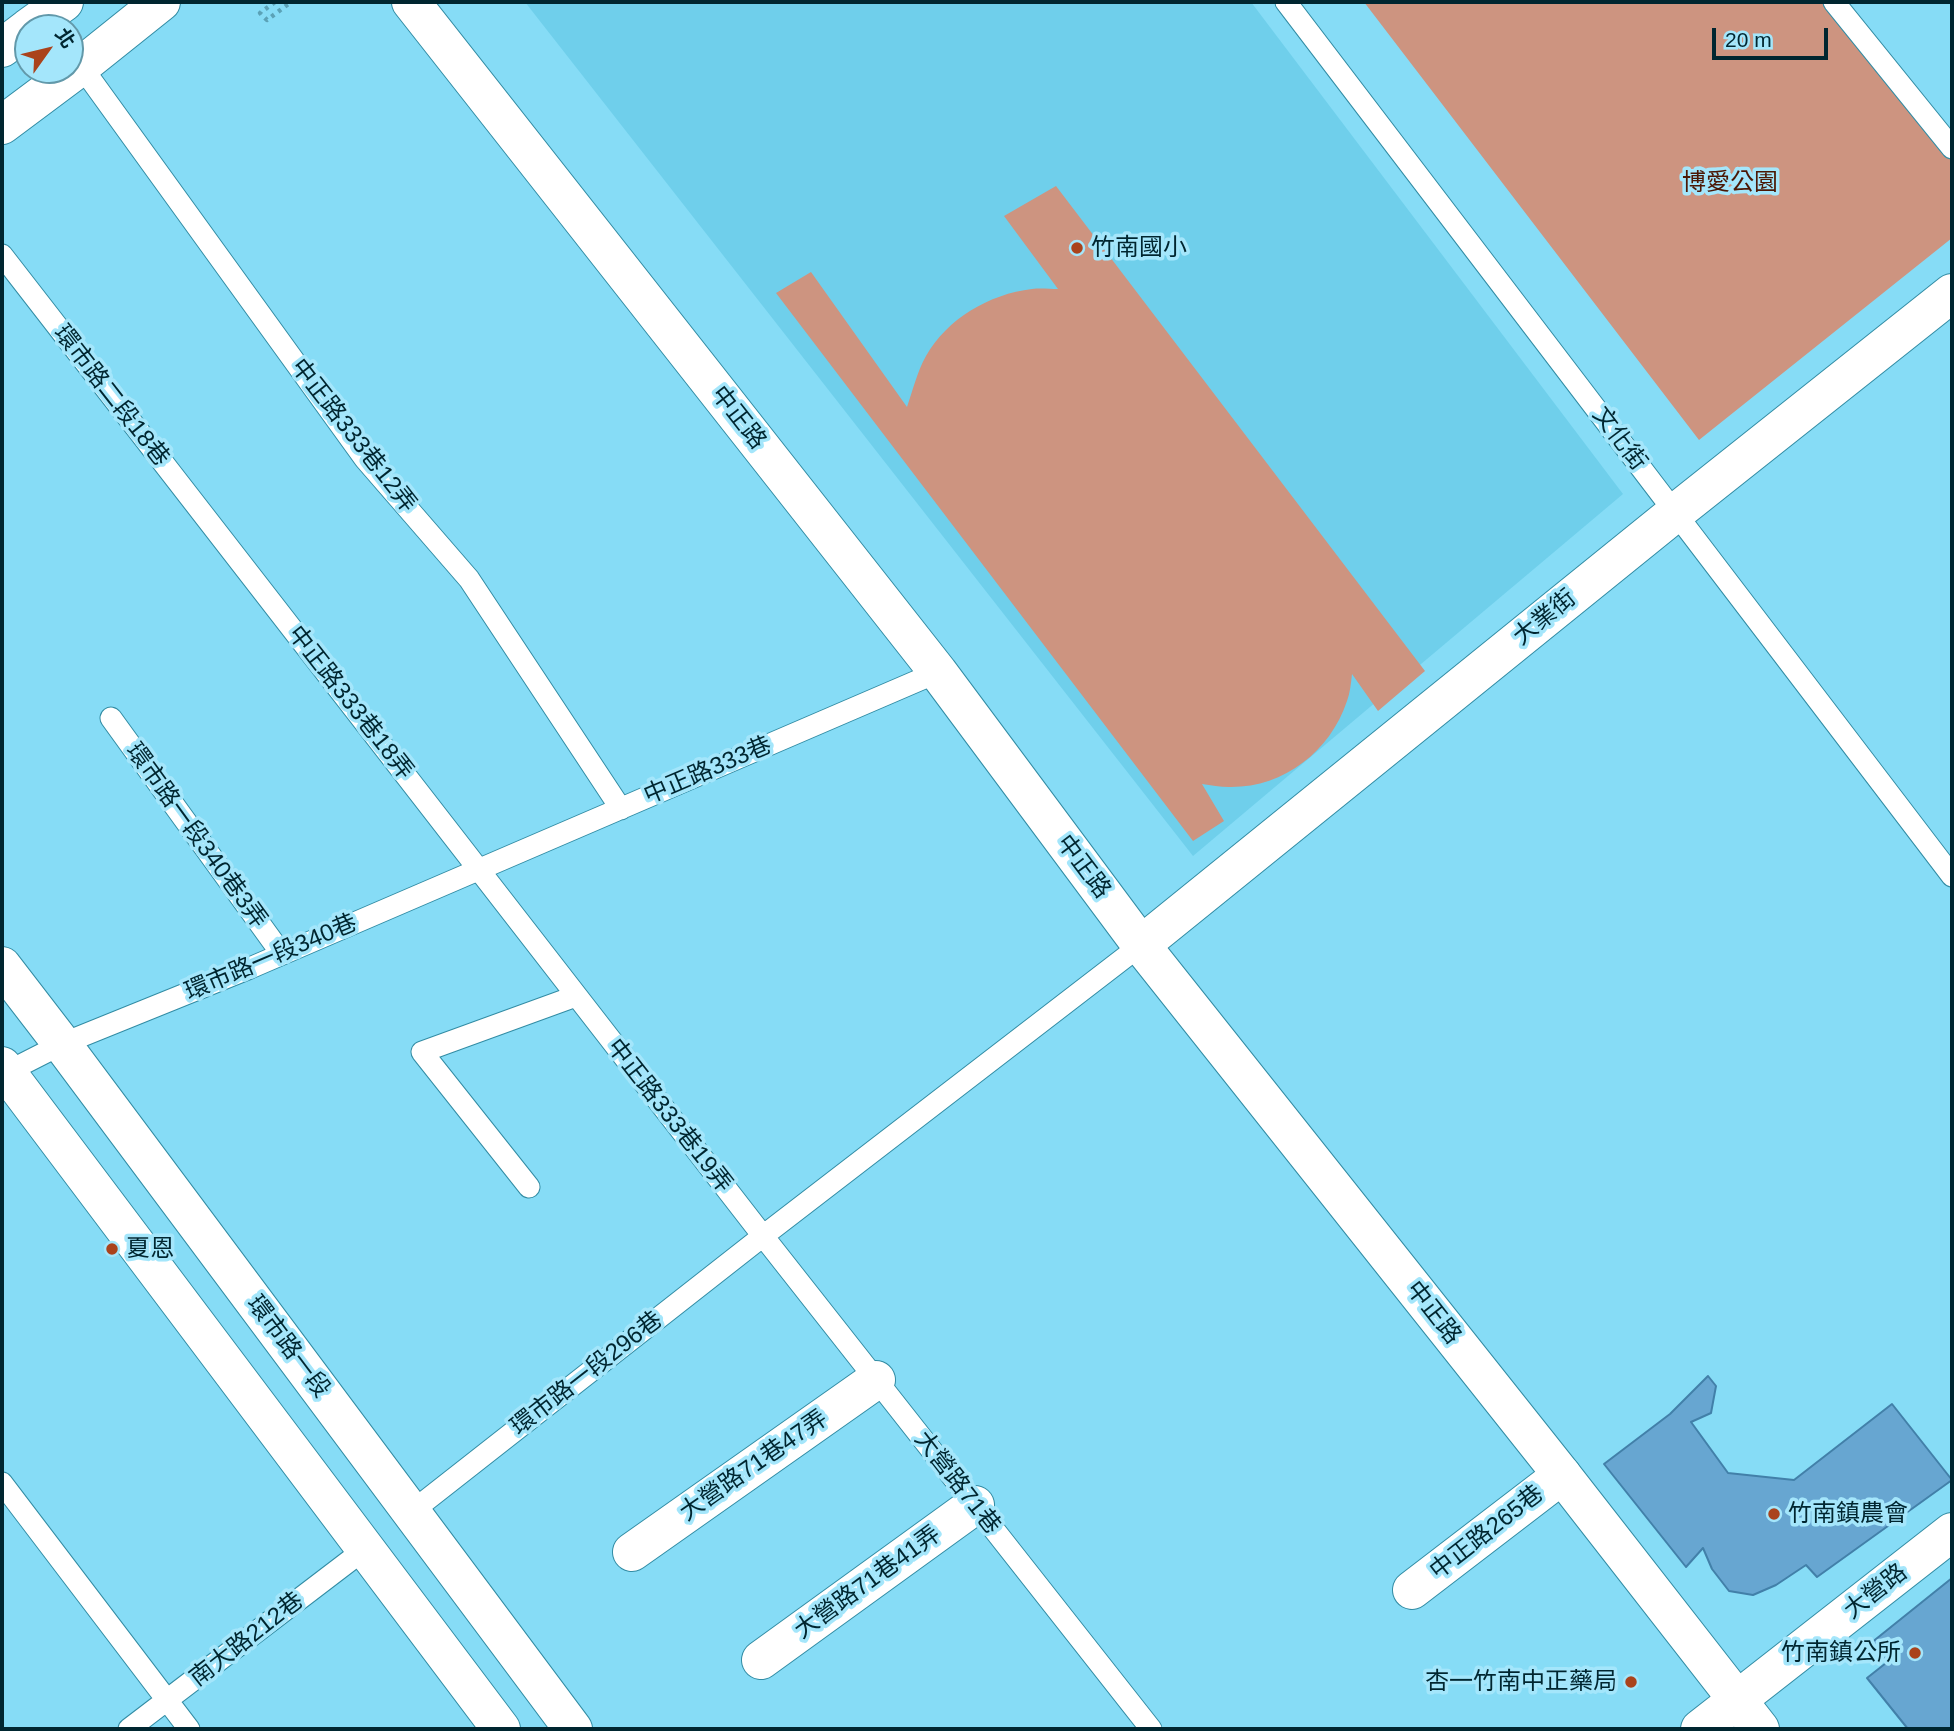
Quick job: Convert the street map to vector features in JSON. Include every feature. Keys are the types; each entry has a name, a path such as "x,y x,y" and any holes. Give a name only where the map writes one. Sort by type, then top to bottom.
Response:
{"street":[{"path":"47,14 64,2"},
{"path":"84,64 161,2"},
{"name":"中正路","path":"411,2 938,672 1141,945 1760,1729"},
{"path":"2,125 57,84"},
{"name":"大業街","path":"1141,945 1675,513 1952,294"},
{"name":"環市路一段","path":"2,966 573,1729"},
{"path":"3,1070 501,1729"},
{"name":"大營路71巷47弄","path":"632,1552 876,1380"},
{"name":"中正路265巷","path":"1412,1590 1562,1475"},
{"name":"大營路71巷41弄","path":"761,1660 975,1505"},
{"name":"大營路","path":"1700,1729 1952,1532"}],"lane":[{"name":"文化街","path":"1286,2 1952,876"},
{"path":"1834,2 1952,148"},
{"name":"中正路333巷12弄","path":"84,70 365,459 469,579 621,808"},
{"name":"環市路二段18巷","path":"2,255 220,537"},
{"name":"中正路333巷18弄","path":"220,537 479,870"},
{"name":"中正路333巷","path":"479,870 938,672"},
{"name":"環市路一段340巷3弄","path":"111,718 281,953"},
{"name":"環市路一段340巷","path":"3,1070 479,870"},
{"name":"中正路333巷19弄","path":"479,870 763,1236"},
{"name":"環市路一段296巷","path":"410,1513 763,1236 1141,945"},
{"path":"529,1187 422,1052 576,996"},
{"name":"大營路71巷","path":"763,1236 1151,1729"},
{"path":"2,1483 189,1729"},
{"name":"南大路212巷","path":"129,1729 365,1549"}],"path":[{"path":"275,2 260,13 267,20 291,2"}],"shaded area":[{"name":"竹南國小","path":"525,2 1251,2 1623,494 1193,856"}],"green space":[{"name":"博愛公園","path":"1364,2 1835,2 1952,147 1952,238 1699,440"},
{"path":"1056,186 1425,671 1378,711 1352,674 1348,698 1339,719 1329,736 1302,764 1286,774 1249,786 1202,784 1224,821 1193,841 776,293 811,272 907,407 926,356 957,320 1000,296 1032,289 1058,289 1004,216"}],"building":[{"name":"竹南鎮農會","path":"1708,1376 1716,1386 1711,1413 1691,1422 1728,1473 1794,1480 1892,1404 1952,1480 1817,1577 1806,1565 1776,1585 1753,1595 1729,1591 1712,1569 1703,1548 1686,1567 1604,1464 1670,1414"},
{"name":"竹南鎮公所","path":"1952,1578 1952,1729 1908,1729 1867,1678 1886,1663 1871,1643"}],"place":[{"name":"竹南國小","path":"1077,248"},
{"name":"夏恩","path":"112,1249"},
{"name":"竹南鎮農會","path":"1774,1514"},
{"name":"竹南鎮公所","path":"1915,1653"},
{"name":"杏一竹南中正藥局","path":"1631,1682"}]}
